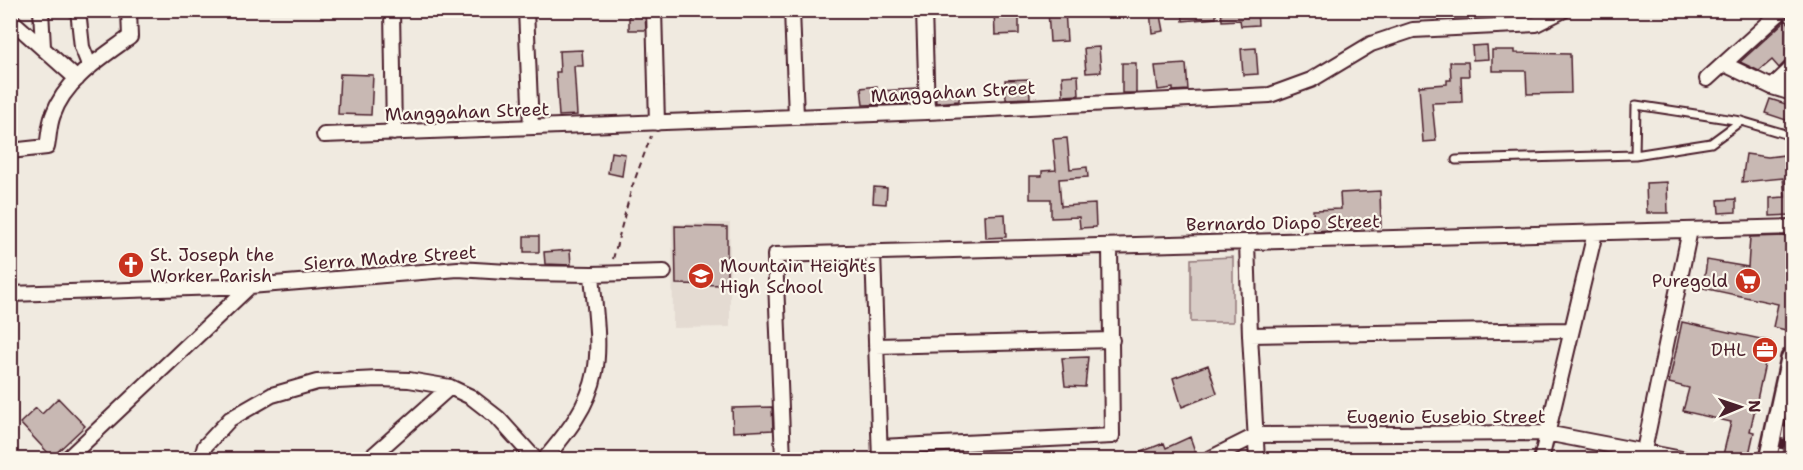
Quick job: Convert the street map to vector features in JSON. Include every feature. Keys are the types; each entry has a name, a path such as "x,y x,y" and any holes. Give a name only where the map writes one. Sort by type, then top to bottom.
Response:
{"main road":[{"path":"1770,459 1792,359"},
{"path":"1791,459 1792,454"}],"street":[{"path":"41,10 42,46"},
{"path":"78,10 82,47 90,67"},
{"path":"10,151 47,147 52,117 60,99 90,67 130,37 129,10"},
{"path":"392,10 393,133"},
{"path":"526,10 531,127"},
{"path":"654,10 657,123"},
{"path":"792,10 796,117"},
{"path":"924,10 927,112"},
{"name":"Manggahan Street","path":"324,135 927,112 1270,95 1311,80 1371,44 1413,30 1536,24 1564,10"},
{"path":"1707,79 1783,10"},
{"path":"10,19 77,80"},
{"path":"1724,64 1772,87 1792,93"},
{"path":"1772,87 1792,68"},
{"name":"Bernardo Diapo Street","path":"783,459 775,255 1792,227"},
{"path":"1643,456 1690,230"},
{"path":"1540,459 1595,233"},
{"path":"1247,242 1257,459"},
{"path":"873,252 880,453 1112,436 1110,246"},
{"name":"Sierra Madre Street","path":"10,294 250,286 458,269 523,273 664,272"},
{"path":"544,459 564,437 585,403 595,372 596,345 592,274"},
{"path":"66,459 250,286"},
{"path":"1250,335 1570,330"},
{"path":"876,346 1112,340"},
{"path":"201,459 205,446 230,418 272,395 317,382 378,379 409,380 450,387 471,397 498,418 536,459"},
{"path":"368,459 450,387"},
{"name":"Eugenio Eusebio Street","path":"1207,459 1257,435 1546,433 1643,456 1687,459"}],"lane":[{"path":"1635,155 1636,105 1742,121 1792,136"},
{"path":"1456,160 1635,155 1711,143 1742,121"}],"path":[{"path":"609,273 637,171 657,123"}],"shaded area":[{"name":"Mountain Heights High School","path":"730,223 730,327 673,328 672,224"},
{"path":"1233,257 1233,322 1191,322 1191,259"}],"building":[{"path":"994,10 1013,10 1013,15 1019,15 1019,34 995,35"},
{"path":"1048,10 1065,10 1067,41 1050,42"},
{"path":"1150,10 1160,10 1164,31 1152,33"},
{"path":"1182,10 1216,10 1216,18 1183,21"},
{"path":"1221,10 1257,10 1258,25 1241,26 1240,20 1222,21"},
{"path":"629,15 645,15 646,30 629,30"},
{"path":"1786,20 1792,27 1792,59 1779,68 1772,60 1759,71 1740,62"},
{"path":"1487,45 1488,59 1473,60 1472,46"},
{"path":"1099,47 1101,72 1086,73 1084,48"},
{"path":"1256,48 1258,74 1243,75 1241,49"},
{"path":"582,50 583,66 574,66 577,115 559,116 556,72 560,72 559,51"},
{"path":"1492,50 1515,50 1515,53 1570,54 1571,93 1527,94 1526,71 1492,71"},
{"path":"1450,62 1468,62 1469,76 1461,76 1462,102 1432,103 1436,141 1423,142 1419,86 1447,84 1447,80 1451,80"},
{"path":"1122,63 1136,63 1136,93 1122,93"},
{"path":"1186,64 1188,90 1173,91 1173,88 1158,90 1155,66"},
{"path":"340,74 373,75 371,115 338,114"},
{"path":"1078,75 1079,95 1063,96 1062,76"},
{"path":"1029,79 1030,98 1006,99 1005,80"},
{"path":"877,86 877,91 917,89 918,103 863,105 861,88"},
{"path":"935,89 959,89 959,101 936,103"},
{"path":"1770,99 1792,106 1792,122 1765,113"},
{"path":"1067,138 1070,169 1087,167 1088,177 1059,179 1061,206 1095,204 1096,227 1080,228 1079,217 1051,218 1051,199 1030,199 1030,176 1042,176 1042,171 1056,170 1053,139"},
{"path":"611,152 625,154 622,176 608,173"},
{"path":"1746,154 1768,157 1792,154 1790,215 1770,216 1770,198 1785,197 1783,178 1742,182"},
{"path":"1667,182 1668,213 1647,213 1646,183"},
{"path":"874,187 887,188 886,204 873,203"},
{"path":"1380,191 1381,227 1314,231 1313,210 1341,209 1340,193"},
{"path":"1736,199 1736,212 1719,213 1718,200"},
{"path":"1005,214 1006,237 986,238 985,215"},
{"path":"675,226 727,227 727,285 676,284"},
{"path":"524,236 539,236 539,252 524,252"},
{"path":"1792,236 1790,331 1773,327 1778,304 1703,288 1707,260 1748,267 1750,237"},
{"path":"570,250 571,265 545,264 544,252"},
{"path":"1682,322 1770,341 1750,431 1754,432 1748,459 1722,459 1731,422 1683,411 1689,388 1669,383"},
{"path":"1088,357 1085,387 1065,386 1062,358"},
{"path":"1208,365 1217,393 1182,407 1173,378"},
{"path":"58,398 85,426 52,457 20,423 36,408 42,414"},
{"path":"772,407 773,430 733,432 732,408"},
{"path":"1190,437 1196,454 1185,459 1123,459 1164,443 1166,448"}],"railway":[{"path":"1779,460 1792,396"}],"place":[{"name":"St. Joseph the Worker Parish","path":"131,265"},
{"name":"Mountain Heights High School","path":"701,276"},
{"name":"Puregold","path":"1748,281"},
{"name":"DHL","path":"1765,350"}]}
